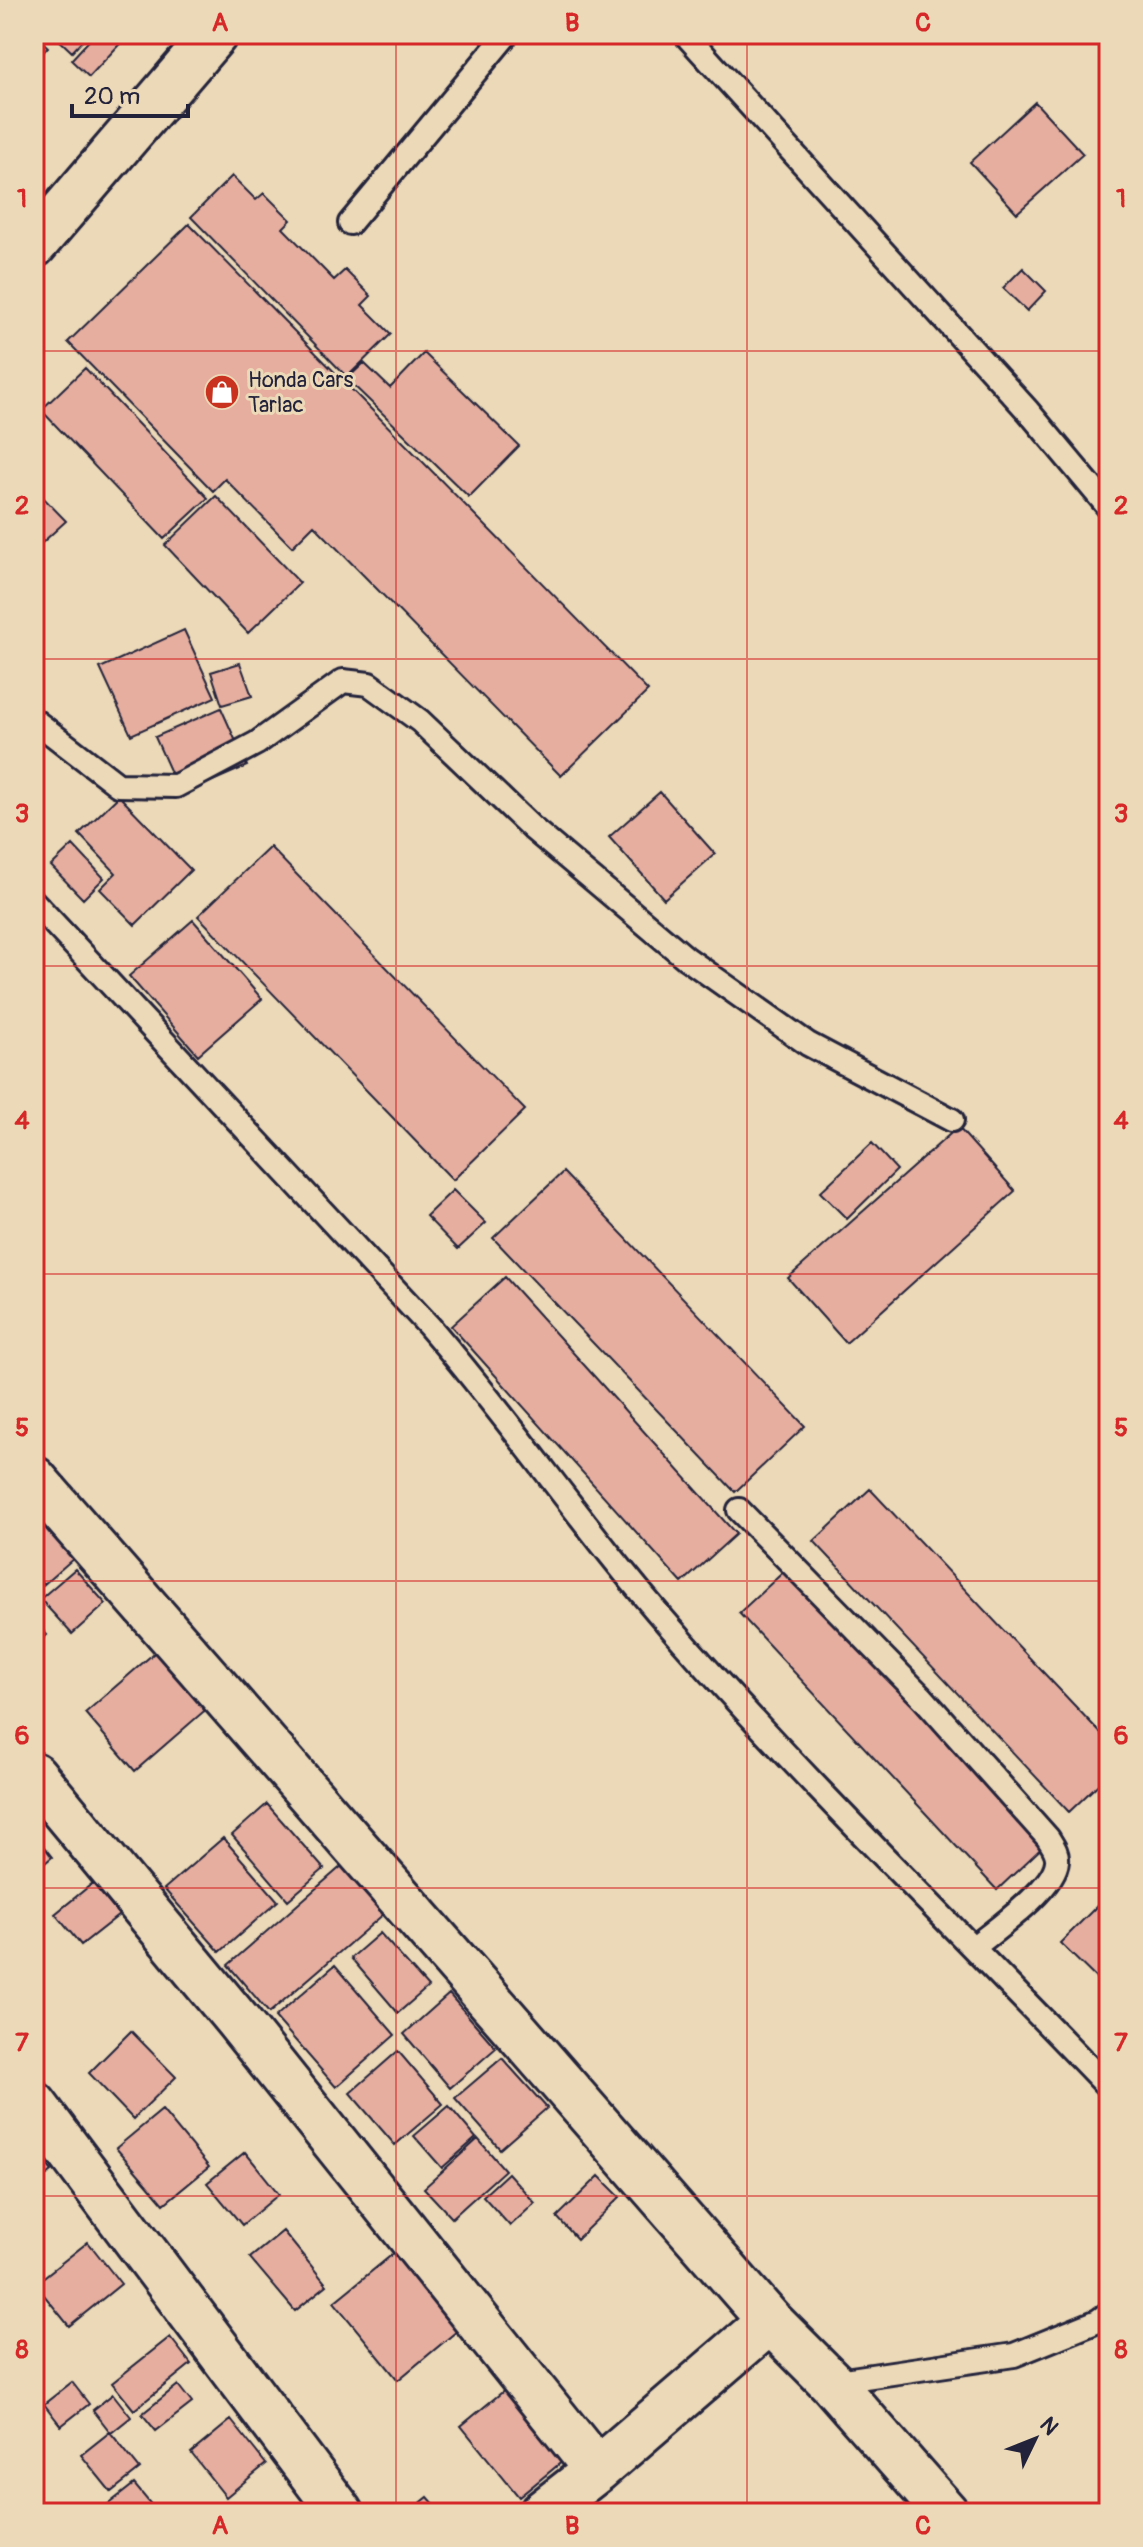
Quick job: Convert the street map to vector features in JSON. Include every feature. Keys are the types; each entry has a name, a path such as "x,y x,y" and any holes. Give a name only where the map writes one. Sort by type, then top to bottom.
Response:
{"main road":[{"path":"34,245 215,34"},
{"path":"34,1479 770,2321 831,2382 946,2513"},
{"path":"34,1775 237,2020 597,2470"},
{"path":"34,2104 341,2513"},
{"path":"542,2513 597,2470 770,2321"}],"lane":[{"path":"350,223 507,34"},
{"path":"685,34 1028,411 1109,508"},
{"path":"34,720 118,785 176,786 257,743 343,681 369,684 420,721 532,828 686,958 808,1044 952,1120"},
{"path":"34,902 448,1348 670,1628 829,1799 1109,2088"},
{"path":"739,1510 923,1698 1048,1838 1056,1851 1057,1864 1042,1891 974,1947"},
{"path":"831,2382 1014,2355 1098,2321 1109,2313"}],"building":[{"path":"34,34 48,47 34,62"},
{"path":"53,34 89,34 72,52"},
{"path":"95,34 129,34 89,77 71,60"},
{"path":"1035,102 1083,154 1017,213 970,162"},
{"path":"34,145 45,157 34,168"},
{"path":"232,176 256,200 264,193 291,220 283,228 334,280 345,270 371,296 362,305 391,334 347,377 191,217"},
{"path":"189,224 648,691 561,776 314,525 292,547 225,479 213,491 68,342"},
{"path":"1023,268 1046,291 1027,311 1003,288"},
{"path":"424,353 519,446 469,497 347,379 364,363 390,388"},
{"path":"85,368 208,498 164,539 41,410"},
{"path":"34,488 66,521 43,542 34,532"},
{"path":"216,496 300,583 248,633 165,545"},
{"path":"184,630 215,697 131,735 100,668"},
{"path":"240,663 252,696 222,705 211,672"},
{"path":"221,708 247,766 181,795 155,737"},
{"path":"660,792 715,854 664,899 609,837"},
{"path":"119,796 191,870 135,925 100,889 116,873 79,834"},
{"path":"73,845 104,878 83,899 51,866"},
{"path":"270,847 525,1110 453,1180 198,916"},
{"path":"193,920 262,999 198,1055 129,976"},
{"path":"958,1127 1015,1191 846,1343 788,1278"},
{"path":"872,1143 897,1170 847,1219 820,1192"},
{"path":"563,1172 805,1426 735,1492 493,1238"},
{"path":"453,1190 486,1223 458,1249 426,1216"},
{"path":"505,1277 736,1534 682,1583 451,1326"},
{"path":"870,1489 1109,1742 1109,1774 1069,1812 814,1541"},
{"path":"43,1522 74,1558 43,1585 34,1574 34,1530"},
{"path":"791,1565 1049,1841 997,1890 739,1613"},
{"path":"75,1569 106,1604 72,1634 40,1599"},
{"path":"34,1620 47,1635 34,1647"},
{"path":"160,1648 210,1706 135,1771 85,1713"},
{"path":"267,1804 324,1869 288,1900 232,1835"},
{"path":"34,1834 52,1857 34,1872"},
{"path":"223,1838 278,1901 220,1952 164,1889"},
{"path":"343,1865 385,1913 269,2013 228,1965"},
{"path":"93,1883 119,1915 81,1945 55,1914"},
{"path":"1109,1894 1109,1991 1060,1943"},
{"path":"380,1933 428,1987 398,2013 351,1958"},
{"path":"335,1965 395,2035 336,2087 275,2017"},
{"path":"449,1994 496,2048 450,2088 404,2034"},
{"path":"131,2031 176,2077 133,2119 89,2073"},
{"path":"398,2051 443,2104 395,2145 350,2093"},
{"path":"502,2058 547,2108 500,2149 455,2098"},
{"path":"449,2106 476,2138 442,2168 414,2136"},
{"path":"162,2110 209,2167 164,2204 116,2148"},
{"path":"478,2139 505,2170 452,2218 424,2188"},
{"path":"34,2149 52,2171 34,2185"},
{"path":"245,2152 279,2194 242,2225 207,2183"},
{"path":"508,2173 535,2203 510,2226 483,2196"},
{"path":"599,2176 620,2197 577,2239 557,2217"},
{"path":"283,2231 327,2285 295,2311 250,2258"},
{"path":"88,2242 121,2284 69,2326 35,2284"},
{"path":"399,2249 463,2326 398,2380 334,2302"},
{"path":"170,2337 191,2364 134,2410 112,2383"},
{"path":"72,2382 89,2404 61,2426 44,2404"},
{"path":"178,2385 192,2403 156,2431 142,2414"},
{"path":"506,2389 564,2460 519,2497 461,2426"},
{"path":"113,2394 131,2417 111,2433 93,2410"},
{"path":"231,2420 266,2464 226,2497 191,2453"},
{"path":"110,2432 140,2469 111,2492 81,2455"},
{"path":"134,2484 158,2513 97,2513"},
{"path":"428,2497 442,2513 408,2513"}],"place":[{"name":"Honda Cars Tarlac","path":"222,392"}]}
